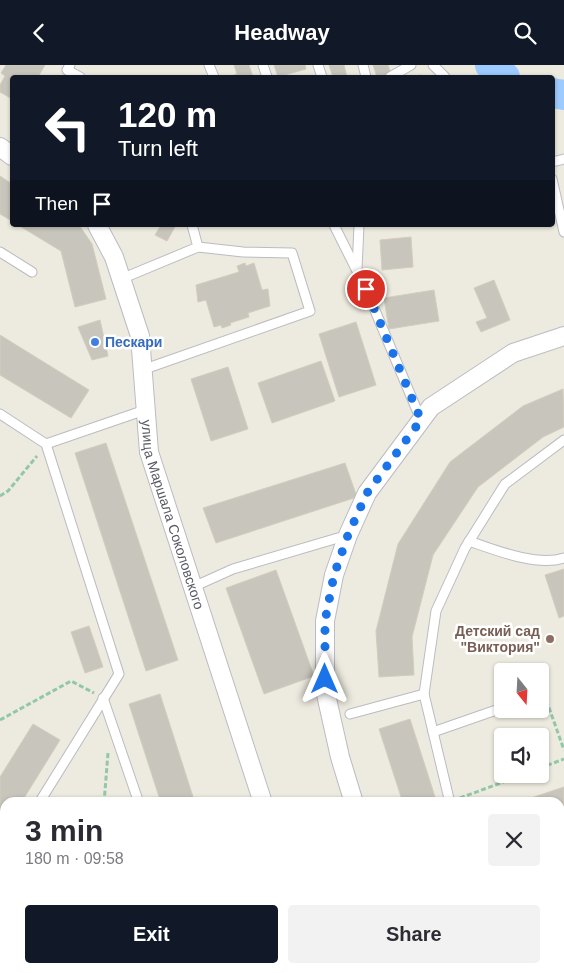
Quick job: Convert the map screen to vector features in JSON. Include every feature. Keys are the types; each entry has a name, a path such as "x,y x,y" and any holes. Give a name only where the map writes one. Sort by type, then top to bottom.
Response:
{"street":[{"name":"улица Маршала Соколовского","path":"98,227 114,257 140,336 150,452 261,797"},
{"path":"352,797 340,757 325,690 325,621 334,575 348,535 367,493 431,407 513,353 564,335"}],"lane":[{"path":"70,65 67,70 76,75"},
{"path":"396,75 411,65"},
{"path":"433,65 443,75"},
{"path":"555,192 564,232"},
{"path":"193,227 198,247"},
{"path":"335,227 357,270 421,420"},
{"path":"357,270 359,227"},
{"path":"121,279 198,247 243,252 292,253 310,311 142,370"},
{"path":"0,252 32,272"},
{"path":"46,443 145,410"},
{"path":"0,414 46,443 119,674 43,797"},
{"path":"449,797 424,694 436,611 469,541 505,483 564,440"},
{"path":"193,587 233,569 348,535"},
{"path":"469,541 509,555 554,562 564,559"},
{"path":"350,714 424,694"},
{"path":"104,697 137,797"},
{"path":"433,732 494,711"}],"path":[{"path":"0,496 8,491 46,443"},
{"path":"0,720 71,681 104,697"},
{"path":"549,707 564,750"},
{"path":"104,797 108,747"},
{"path":"549,765 564,759"},
{"path":"463,797 501,783"}],"building":[{"path":"6,65 45,65 39,75 10,75 10,98 0,92 0,85 5,76 1,73"},
{"path":"234,65 249,65 252,75 234,75 237,74"},
{"path":"274,65 305,65 306,69 285,75 277,75"},
{"path":"329,65 344,65 346,75 332,75"},
{"path":"373,65 388,65 391,74 376,75"},
{"path":"0,176 10,183 10,220 0,214"},
{"path":"21,227 80,227 92,244 106,299 75,307 61,251"},
{"path":"160,227 175,227 167,241 155,235"},
{"path":"411,237 413,267 382,270 380,240"},
{"path":"245,263 246,266 254,263 262,290 268,289 270,306 248,313 249,317 230,323 231,325 222,328 221,325 214,327 206,300 198,302 196,285 239,272 237,266"},
{"path":"494,280 510,320 481,332 476,322 487,318 474,288"},
{"path":"434,290 439,321 389,329 384,298"},
{"name":"Пескари","path":"100,320 108,356 92,360 78,327"},
{"path":"356,322 376,385 339,397 319,334"},
{"path":"0,335 89,390 71,418 0,375"},
{"path":"321,361 335,401 272,423 258,383"},
{"path":"228,367 248,429 211,441 191,379"},
{"path":"563,389 564,427 543,437 478,487 433,555 412,637 414,675 379,677 376,631 398,544 450,462 523,406"},
{"path":"106,443 178,660 146,671 75,453"},
{"path":"345,463 357,497 216,543 203,508"},
{"path":"564,569 564,616 559,618 545,575"},
{"path":"276,570 314,676 264,694 226,588"},
{"path":"89,626 103,667 85,673 71,632"},
{"path":"160,694 193,797 159,797 129,704"},
{"path":"410,719 435,797 401,797 379,729"},
{"path":"33,724 60,740 25,797 0,797 0,777"},
{"path":"564,787 564,797 534,797"}],"waterway":[{"path":"490,65 502,75"},
{"path":"555,94 564,95"}],"place":[{"name":"Пескари","path":"95,342"},
{"name":"Детский сад \"Виктория\"","path":"550,639"}],"route":[{"path":"325,679 325,621 334,575 348,535 367,493 421,420 366,289"}]}
